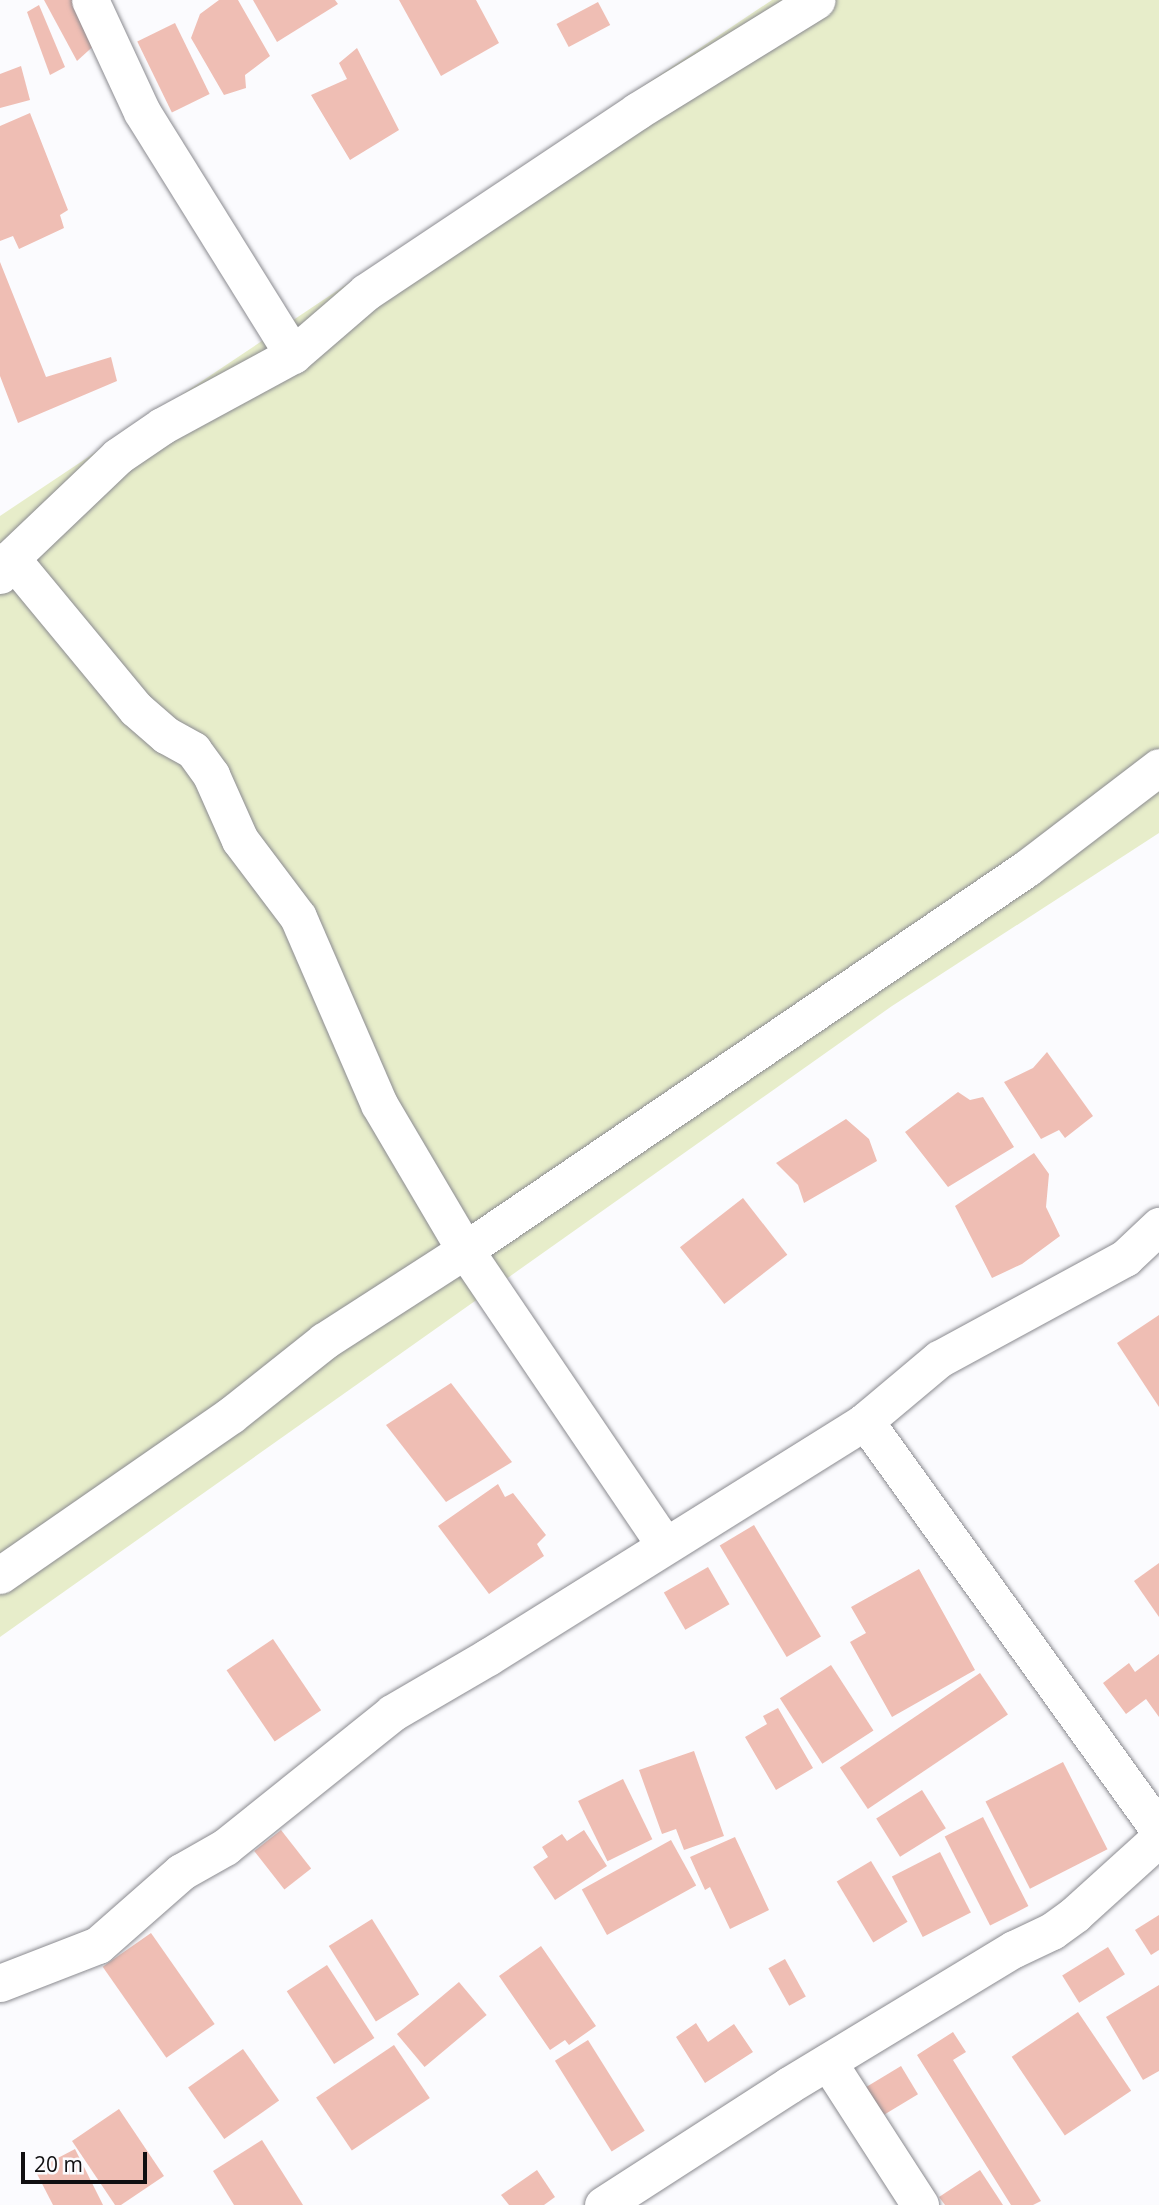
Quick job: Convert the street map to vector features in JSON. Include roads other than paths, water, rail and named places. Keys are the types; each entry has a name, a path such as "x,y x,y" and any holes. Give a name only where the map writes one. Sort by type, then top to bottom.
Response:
{"street":[{"path":"90,0 142,113 293,355"},
{"path":"665,1545 465,1250 379,1104 298,916 240,840 211,775 193,750 166,735 136,709 6,566 118,456 162,426 293,355 378,285 637,111 817,0"},
{"path":"0,1575 231,1415 324,1341 465,1250 1027,868 1159,766"},
{"path":"0,1983 98,1945 181,1872 225,1847 392,1713 488,1657 865,1421 939,1359 1125,1258 1159,1226"},
{"path":"865,1421 1159,1830"},
{"path":"603,2205 828,2062 1014,1950 1052,1931 1075,1914 1159,1838"},
{"path":"828,2062 920,2205"}]}
